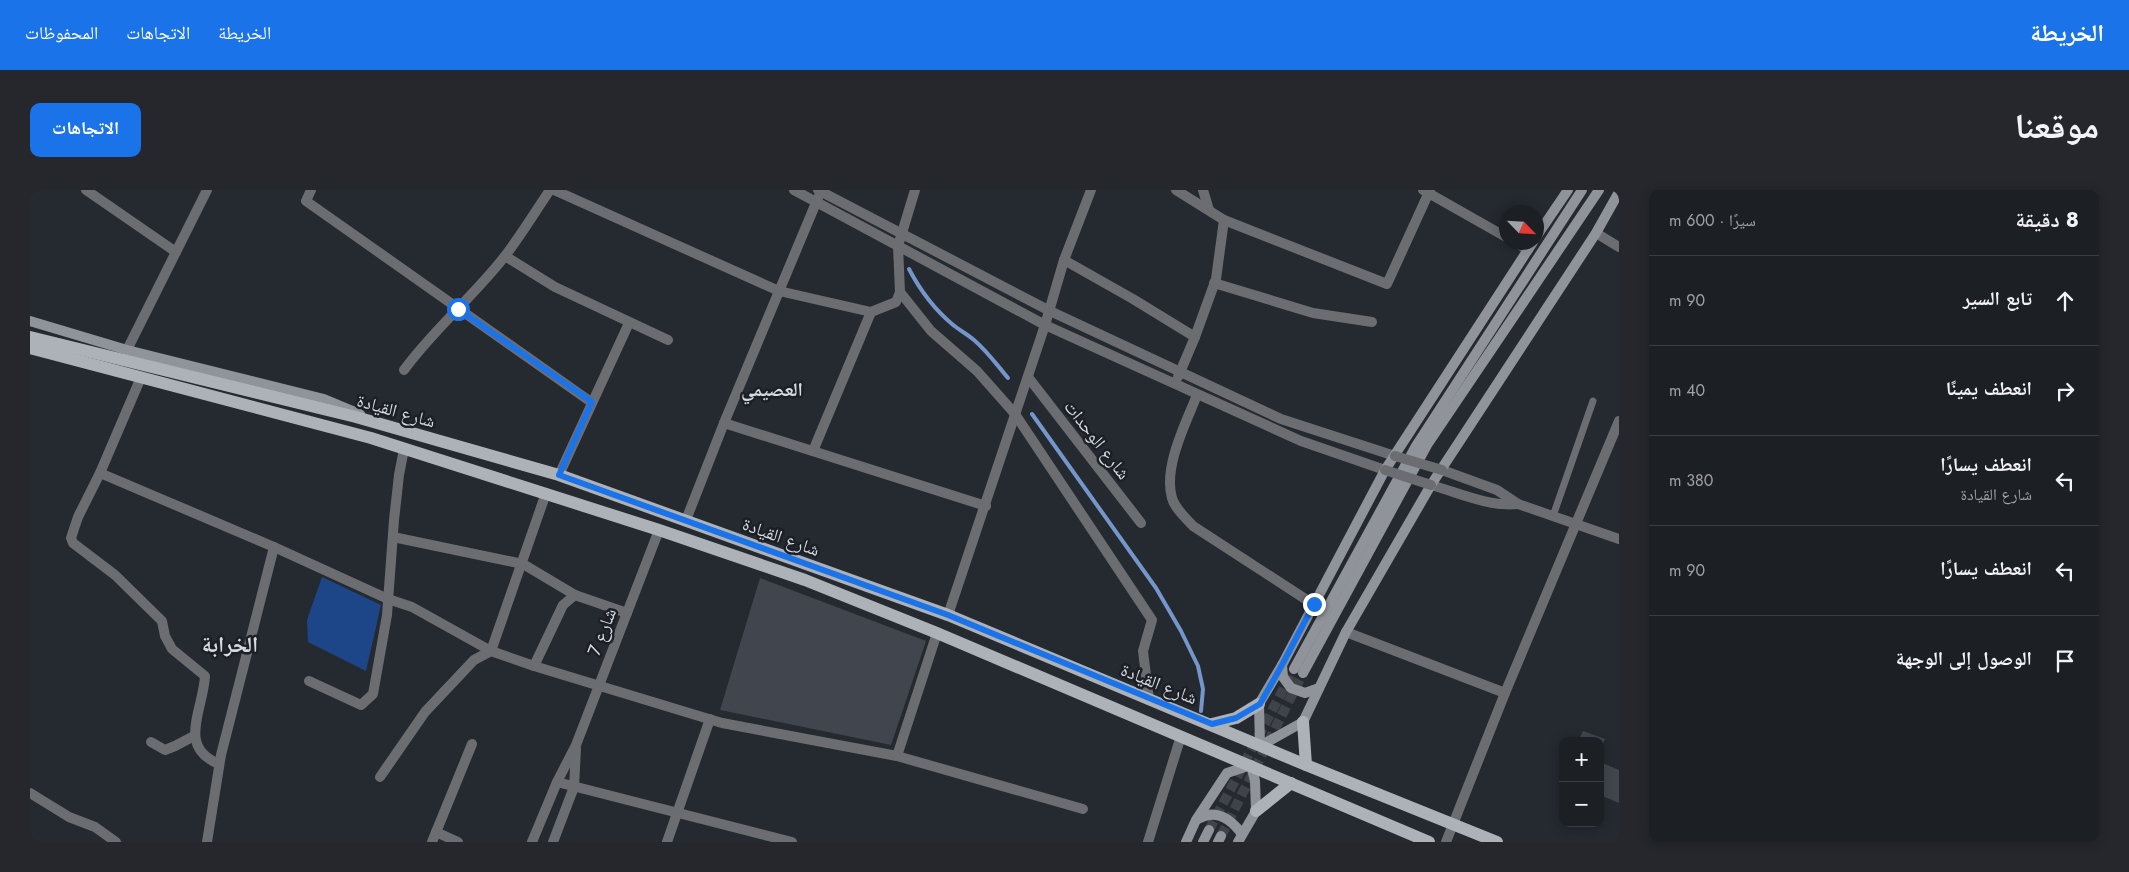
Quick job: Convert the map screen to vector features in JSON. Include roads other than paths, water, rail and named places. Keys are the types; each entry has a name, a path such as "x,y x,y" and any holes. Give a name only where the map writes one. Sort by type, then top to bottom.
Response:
{"main road":[{"name":"شارع القيادة","path":"30,337 140,375 374,422 559,475 948,615 1149,700 1212,724 1260,746 1497,842"},
{"name":"شارع القيادة","path":"30,348 140,375 371,438 659,530 804,580 937,633 1430,842"},
{"path":"1212,724 1236,718 1260,704"},
{"path":"1304,722 1306,765"},
{"path":"1256,811 1291,783"}],"street":[{"path":"86,190 176,252"},
{"path":"127,350 207,190"},
{"path":"311,190 306,201 592,402"},
{"path":"404,370 419,349 505,256 550,190"},
{"path":"554,190 779,291 871,312 896,302 900,292 898,246 915,190"},
{"path":"794,190 1045,325 1300,441 1491,503 1504,506 1518,504"},
{"path":"948,615 1050,311 1064,260 1091,190"},
{"path":"1176,190 1224,220 1387,284 1427,191 1499,234"},
{"path":"1203,190 1209,210"},
{"path":"1544,225 1568,190"},
{"path":"1582,190 1416,446 1298,671 1427,445 1599,190"},
{"path":"686,520 820,191 1050,311 1281,419 1442,470 1497,490 1518,504 1619,539"},
{"path":"1527,250 1385,470 1260,704 1260,746 1304,722 1346,632 1431,485 1596,232 1619,192"},
{"path":"1175,385 1195,337 1214,283 1224,220"},
{"path":"1596,232 1619,247"},
{"path":"505,256 555,287 668,340"},
{"path":"1064,260 1134,299 1195,337"},
{"path":"1214,283 1313,313 1372,322"},
{"path":"900,292 931,330 977,371 1015,414 1152,620 1143,651 1149,700"},
{"path":"813,451 871,312"},
{"path":"32,323 127,350 324,399 374,422"},
{"path":"559,475 629,323"},
{"path":"30,354 140,375 71,538 73,543 115,574 162,621 165,636 172,649 205,676 204,691 194,736 200,752 208,759 219,764"},
{"name":"شارع الوحدات","path":"1028,377 1141,523"},
{"path":"1197,395 1174,452 1171,477 1172,499 1193,526 1314,604"},
{"path":"1446,842 1505,693 1619,421"},
{"path":"724,423 986,506"},
{"path":"308,681 362,705 373,694 388,599 398,475 404,449"},
{"path":"100,473 412,608 491,651 534,666 710,719 897,756 1083,809"},
{"path":"380,778 425,712 474,660 491,651 546,494"},
{"name":"شارع 7","path":"532,842 556,782 576,745 659,530"},
{"path":"393,537 523,564 575,595 627,613"},
{"path":"207,842 219,764 274,547"},
{"path":"534,666 563,605 575,595"},
{"path":"1346,632 1505,693"},
{"path":"897,756 937,633"},
{"path":"1282,665 1283,677 1291,688 1305,693 1319,688"},
{"path":"667,842 710,719"},
{"path":"151,742 165,750 194,736"},
{"path":"1148,842 1181,736"},
{"path":"458,842 434,837 472,744"},
{"name":"شارع 7","path":"553,842 574,787 576,745"},
{"path":"1186,842 1196,820 1227,773 1251,765 1255,781 1256,811 1240,838"},
{"path":"556,782 792,842"},
{"path":"30,792 69,817 95,827 116,842"},
{"path":"1196,820 1205,815 1223,815 1234,823 1240,838"},
{"path":"1203,842 1209,830"}],"lane":[{"path":"1553,516 1593,401"}],"waterway":[{"path":"909,269 922,291 939,312 979,344 1008,378"},
{"path":"1032,414 1156,588 1181,631 1198,666 1203,689 1201,711"}],"tunnel":[{"path":"1209,830 1294,669"},
{"path":"1221,836 1303,673"}],"district":[{"name":"العصيمي","path":"772,389"},
{"name":"الخرابة","path":"230,644"}]}
